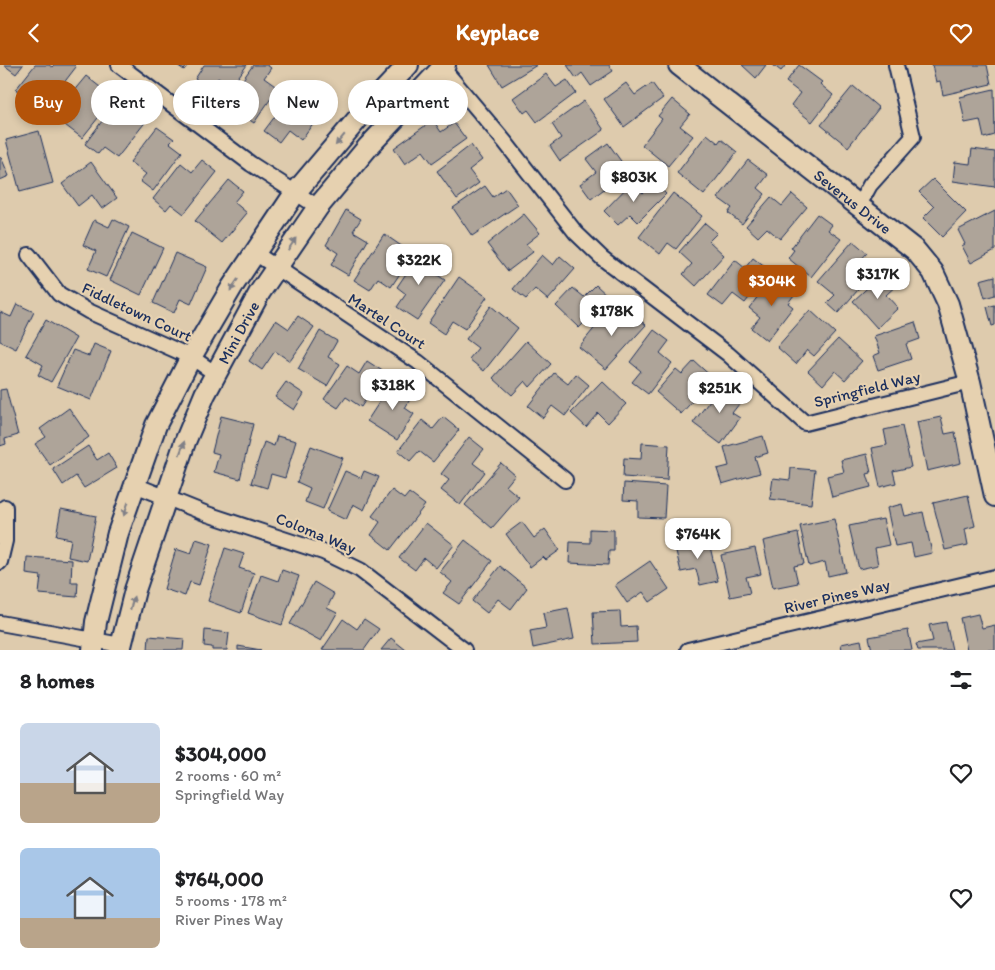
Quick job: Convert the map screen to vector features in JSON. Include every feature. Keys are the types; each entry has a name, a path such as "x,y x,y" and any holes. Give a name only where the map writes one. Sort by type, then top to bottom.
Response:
{"street":[{"path":"119,65 250,164 318,207"},
{"name":"Mini Drive","path":"94,645 96,622 118,533 156,425 192,357 255,253 295,193 361,115 408,65"},
{"name":"Severus Drive","path":"679,65 915,250 933,272 948,303 970,382 995,496"},
{"path":"858,207 870,185 913,137 896,65"},
{"name":"Mini Drive","path":"120,647 164,497 185,442 216,374 260,292 318,207 368,147 442,66"},
{"name":"Springfield Way","path":"442,66 583,239 602,258 728,354 805,423 970,382"},
{"name":"Martel Court","path":"255,253 276,269 418,362 565,480"},
{"name":"Fiddletown Court","path":"29,255 59,294 88,311 192,357 216,374"},
{"name":"Coloma Way","path":"135,485 207,514 324,552 360,570 464,650"},
{"path":"0,562 5,541 5,507"},
{"name":"River Pines Way","path":"688,650 995,577"},
{"path":"0,623 94,645 120,647"}],"building":[{"path":"4,65 23,65 16,74"},
{"path":"35,65 49,65 52,67 54,65 74,65 76,67 66,80 23,80"},
{"path":"177,65 188,65 184,70"},
{"path":"204,65 247,65 236,80 221,80 218,78 216,80 195,79"},
{"path":"253,65 267,65 271,68 264,78 269,82 269,101 259,116 259,80 243,80"},
{"path":"489,65 537,65 502,86"},
{"path":"567,65 609,65 613,71 591,86 582,73 576,78"},
{"path":"742,65 766,65 756,78"},
{"path":"773,65 786,65 781,71"},
{"path":"799,65 822,82 820,84 833,95 812,122 791,105 800,93 786,82"},
{"path":"932,65 987,65 991,84 943,95 940,81 936,82"},
{"path":"546,74 556,87 567,80 576,93 537,122 528,110 524,113 513,98"},
{"path":"86,76 91,80 92,125 82,138 65,125 81,125 81,82"},
{"path":"626,83 635,95 652,83 663,98 624,127 604,99"},
{"path":"853,86 879,108 848,147 821,125"},
{"path":"994,89 995,135 984,138 980,120 965,123 960,97"},
{"path":"672,99 690,114 680,126 693,136 668,166 642,145 662,119 658,116"},
{"path":"584,101 604,130 560,161 550,146 561,138 552,124"},
{"path":"269,124 312,125 301,140 288,130 279,142 264,131"},
{"path":"99,125 143,125 117,158 103,148 98,154 85,144"},
{"path":"426,125 436,125 441,132 451,125 456,125 466,139 432,163 423,151 405,164 394,148"},
{"path":"157,127 174,139 170,143 182,152 153,191 140,181 146,174 130,162"},
{"path":"39,131 53,183 20,192 6,140"},
{"path":"707,134 718,143 721,139 737,152 704,195 677,173"},
{"path":"608,143 628,171 591,199 580,184 596,172 586,159"},
{"path":"471,145 482,160 469,170 479,183 457,199 437,171"},
{"path":"972,149 995,152 995,187 953,181 955,162 970,164"},
{"path":"0,158 9,176 0,180"},
{"path":"202,160 217,172 184,214 171,204 166,210 153,199 181,163 192,172"},
{"path":"748,160 768,175 758,188 765,194 742,224 728,213 732,208 718,198"},
{"path":"91,162 117,198 102,209 92,195 78,206 62,184"},
{"path":"933,179 966,212 942,237 923,218 934,207 919,192"},
{"path":"229,180 243,191 234,202 247,213 222,243 195,221"},
{"path":"632,182 643,193 654,182 666,194 638,222 630,214 618,225 604,211"},
{"path":"485,186 493,197 506,188 518,205 472,236 453,208"},
{"path":"673,193 702,216 676,249 668,243 660,254 639,237"},
{"path":"792,194 807,207 780,239 767,228 758,237 746,226 771,197 782,206"},
{"path":"346,210 361,219 353,231 368,240 348,275 331,265 338,253 326,245"},
{"path":"995,211 995,250 971,263 962,246 965,244 958,230"},
{"path":"524,214 540,233 526,244 533,252 508,271 487,244"},
{"path":"817,214 832,225 828,230 841,239 811,277 788,258 794,250 791,248"},
{"path":"113,219 129,227 106,277 88,269 96,251 83,245 94,220 109,227"},
{"path":"705,223 717,233 709,241 724,255 696,286 683,274 692,264 679,252"},
{"path":"132,233 163,248 141,295 110,280"},
{"path":"384,234 413,254 391,287 378,278 370,290 354,280"},
{"path":"853,241 867,253 857,264 871,275 838,313 827,303 835,295 818,281"},
{"path":"175,253 207,267 191,304 180,299 174,313 153,303"},
{"path":"420,253 438,265 433,272 445,280 417,320 397,307 406,294 397,287"},
{"path":"542,255 553,265 560,256 575,269 548,300 535,289 526,299 513,289"},
{"path":"753,258 770,271 745,303 733,294 723,306 708,295 735,260 745,268"},
{"path":"887,270 899,283 886,295 898,308 877,328 853,301"},
{"path":"775,274 797,291 788,303 793,307 767,341 751,328 760,317 749,308"},
{"path":"995,276 995,295 985,298 980,280"},
{"path":"459,277 487,297 465,329 452,321 444,334 428,323"},
{"path":"596,285 609,297 579,328 556,306 573,288 584,297"},
{"path":"17,304 34,312 16,349 0,341 0,312 11,317"},
{"path":"995,305 995,325 992,326 987,307"},
{"path":"491,306 518,328 484,371 469,359 478,348 466,339"},
{"path":"625,307 646,325 606,369 579,347 606,314 614,320"},
{"path":"810,310 835,333 814,356 807,350 796,364 777,347"},
{"path":"298,316 314,327 290,361 275,351 262,370 249,361 276,320 289,329"},
{"path":"46,320 76,338 51,382 38,375 43,365 26,355"},
{"path":"915,322 920,339 906,344 911,359 878,370 873,356 880,353 874,336"},
{"path":"654,330 669,341 660,353 672,363 648,394 632,382 641,371 630,362"},
{"path":"320,331 337,341 328,357 340,364 327,386 298,369"},
{"path":"838,339 862,361 845,380 835,371 823,385 808,371"},
{"path":"526,341 551,364 530,387 525,381 512,395 493,378"},
{"path":"94,344 111,351 91,400 57,386 73,350 89,356"},
{"path":"367,361 384,372 361,407 346,397 338,408 324,399 347,366 359,374"},
{"path":"694,361 713,378 681,414 656,392 676,369 682,374"},
{"path":"554,373 568,384 576,374 589,385 565,416 552,406 543,418 528,406"},
{"path":"393,381 413,394 405,408 414,414 397,440 367,421"},
{"path":"602,381 626,404 608,423 598,413 586,427 571,413"},
{"path":"286,382 304,394 294,410 275,397"},
{"path":"722,384 743,399 732,413 740,418 721,444 693,423"},
{"path":"6,389 18,435 5,439 6,444 0,446 0,390"},
{"path":"69,408 89,437 50,465 35,444 46,437 40,429"},
{"path":"221,416 253,424 240,479 214,472 219,454 212,452"},
{"path":"443,417 459,430 433,462 419,451 410,461 398,451 422,420 433,429"},
{"path":"941,417 945,434 955,432 961,463 927,471 917,422"},
{"path":"902,426 911,467 893,471 896,483 880,487 872,448 887,445 884,430"},
{"path":"277,436 296,441 285,478 271,474 267,488 251,483 264,442 274,446"},
{"path":"763,436 768,453 755,457 760,473 722,484 717,469 729,466 724,447"},
{"path":"469,437 484,449 473,463 485,472 460,505 441,490 449,480 441,474"},
{"path":"642,443 669,445 667,480 623,477 624,458 641,459"},
{"path":"88,446 97,460 108,453 117,468 84,488 76,476 63,485 53,469"},
{"path":"311,446 343,458 323,509 305,502 310,488 297,482"},
{"path":"867,454 871,473 867,474 871,487 832,497 827,476 844,472 841,460"},
{"path":"501,463 515,475 506,486 519,497 492,528 465,505"},
{"path":"791,468 815,470 811,504 770,499 773,478 790,480"},
{"path":"345,471 361,478 364,471 379,477 364,510 353,504 346,520 327,511"},
{"path":"624,483 666,486 664,518 638,517 638,501 623,500"},
{"path":"392,490 404,499 409,493 425,505 390,550 371,535 380,522 372,516"},
{"path":"968,495 975,526 965,529 968,545 945,550 933,503"},
{"path":"902,504 905,516 923,512 932,553 914,557 911,543 895,546 887,508"},
{"path":"61,509 96,516 87,561 68,557 71,539 56,536"},
{"path":"834,519 846,572 828,576 825,562 809,566 800,526"},
{"path":"883,519 889,545 875,548 878,565 859,569 849,526"},
{"path":"522,522 534,538 545,529 560,550 546,560 543,557 530,567 506,534"},
{"path":"426,523 454,545 436,568 424,558 415,570 399,558"},
{"path":"590,529 614,530 614,551 609,551 608,565 569,563 570,542 590,543"},
{"path":"798,533 804,564 794,566 798,583 773,588 763,541"},
{"path":"708,538 718,581 700,585 696,569 681,572 675,547"},
{"path":"196,539 212,544 199,585 190,582 185,596 164,589 176,549 191,554"},
{"path":"465,540 492,561 459,604 443,593 452,582 440,572"},
{"path":"225,548 244,554 239,568 254,573 241,613 208,601"},
{"path":"755,548 761,574 746,577 750,593 730,597 721,555"},
{"path":"27,557 72,560 71,582 78,582 77,597 39,594 41,576 26,574"},
{"path":"650,561 669,589 650,602 643,592 627,603 615,585"},
{"path":"500,566 527,588 511,609 498,599 487,613 472,601"},
{"path":"282,570 299,576 282,625 248,613 261,575 278,581"},
{"path":"314,582 334,594 327,608 337,613 321,641 290,624"},
{"path":"568,608 574,639 533,648 530,631 546,628 543,613"},
{"path":"620,611 621,627 636,626 637,642 595,644 593,612"},
{"path":"978,614 982,628 995,625 995,650 967,650 960,618"},
{"path":"343,619 357,629 364,619 379,629 364,650 322,650"},
{"path":"946,622 952,650 918,650 916,644 933,641 929,625"},
{"path":"205,630 229,633 227,650 212,650 212,647 204,646"},
{"path":"908,630 912,650 872,650 869,637"},
{"path":"149,636 184,639 183,650 148,650"},
{"path":"391,638 406,650 381,650"},
{"path":"861,640 863,650 842,650 841,644"},
{"path":"238,646 261,650 238,650"}]}
